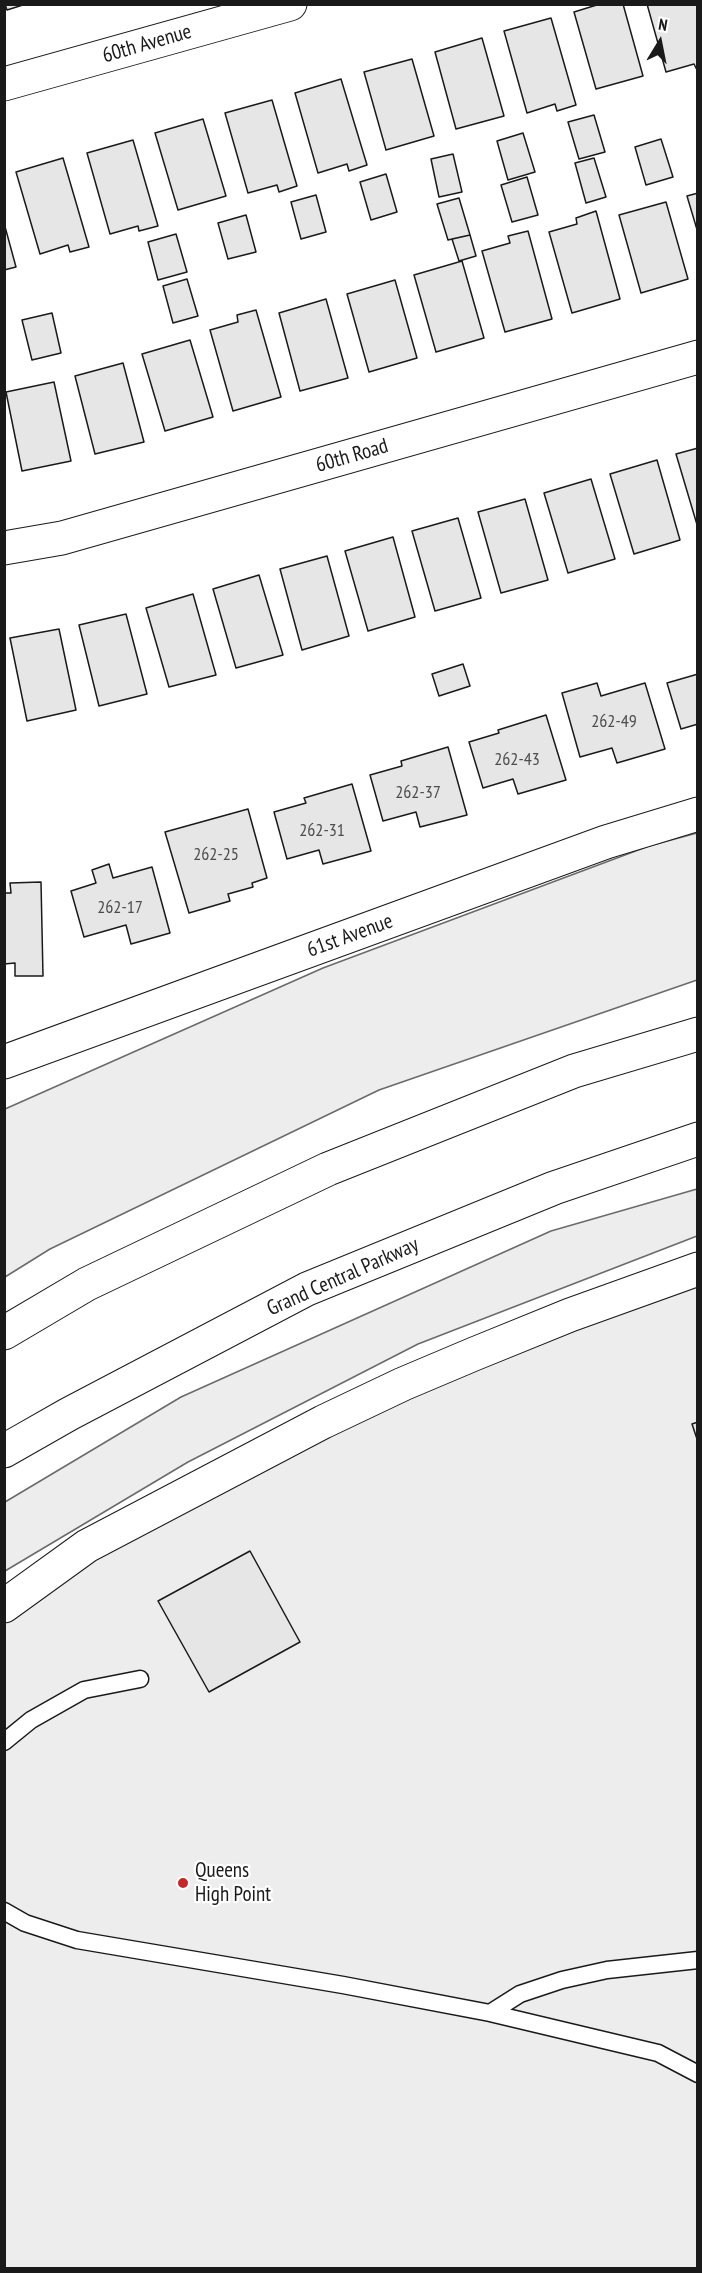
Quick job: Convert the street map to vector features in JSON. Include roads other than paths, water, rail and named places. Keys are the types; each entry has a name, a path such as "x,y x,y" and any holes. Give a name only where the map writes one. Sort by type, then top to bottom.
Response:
{"main road":[{"name":"60th Avenue","path":"4,84 290,4"},
{"name":"60th Road","path":"4,548 62,538 698,357"},
{"name":"61st Avenue","path":"4,1062 606,842 698,814"},
{"path":"4,1333 87,1284 328,1169 574,1071 698,1034"},
{"name":"Grand Central Parkway","path":"4,1452 69,1414 307,1289 554,1188 698,1139"},
{"path":"4,1606 87,1546 323,1422 474,1354 570,1315 698,1269"}],"lane":[{"path":"4,1742 31,1720 84,1690 140,1679"},
{"path":"4,1911 25,1923 77,1940 343,1985 490,2013 658,2053 698,2074"},
{"path":"490,2013 520,1994 562,1980 606,1970 698,1960"}],"place":[{"name":"Queens High Point","path":"183,1883"}]}
